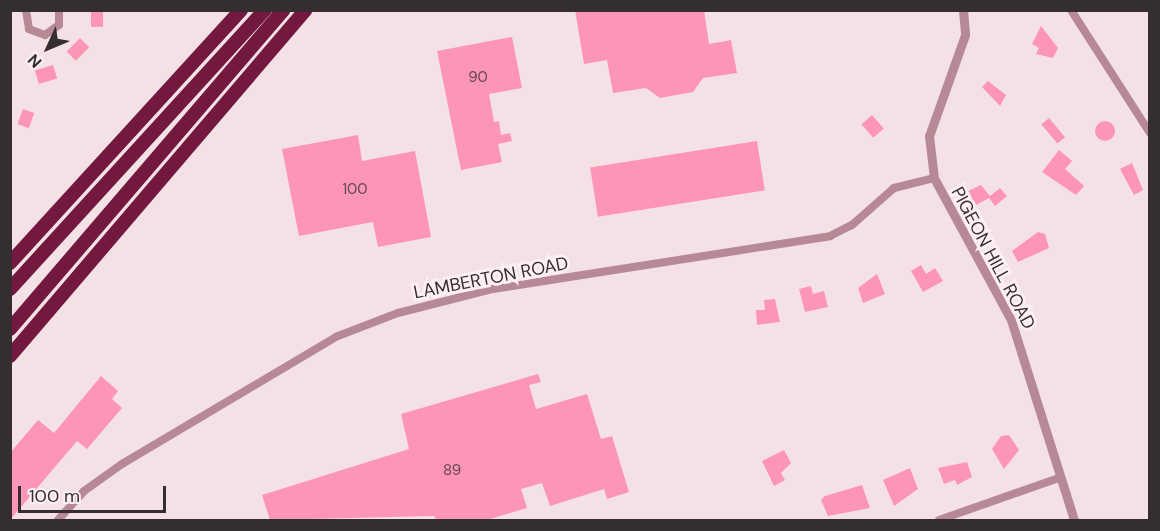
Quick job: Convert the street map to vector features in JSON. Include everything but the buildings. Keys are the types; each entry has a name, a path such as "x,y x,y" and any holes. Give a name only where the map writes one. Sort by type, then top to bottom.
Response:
{"highway":[{"path":"10,263 241,10"},
{"path":"10,290 265,10"},
{"path":"10,327 283,10"},
{"path":"10,356 306,10"},
{"path":"10,297 22,277"}],"street":[{"path":"26,10 29,29 45,35 59,26 59,10"},
{"name":"PIGEON HILL ROAD","path":"963,10 965,35 929,136 934,178 1011,320 1074,520"},
{"path":"1071,10 1149,133"},
{"name":"LAMBERTON ROAD","path":"58,520 84,491 122,464 285,363 398,313 493,289 830,236 852,225 894,188 934,178"},
{"path":"939,520 1059,478"}]}
